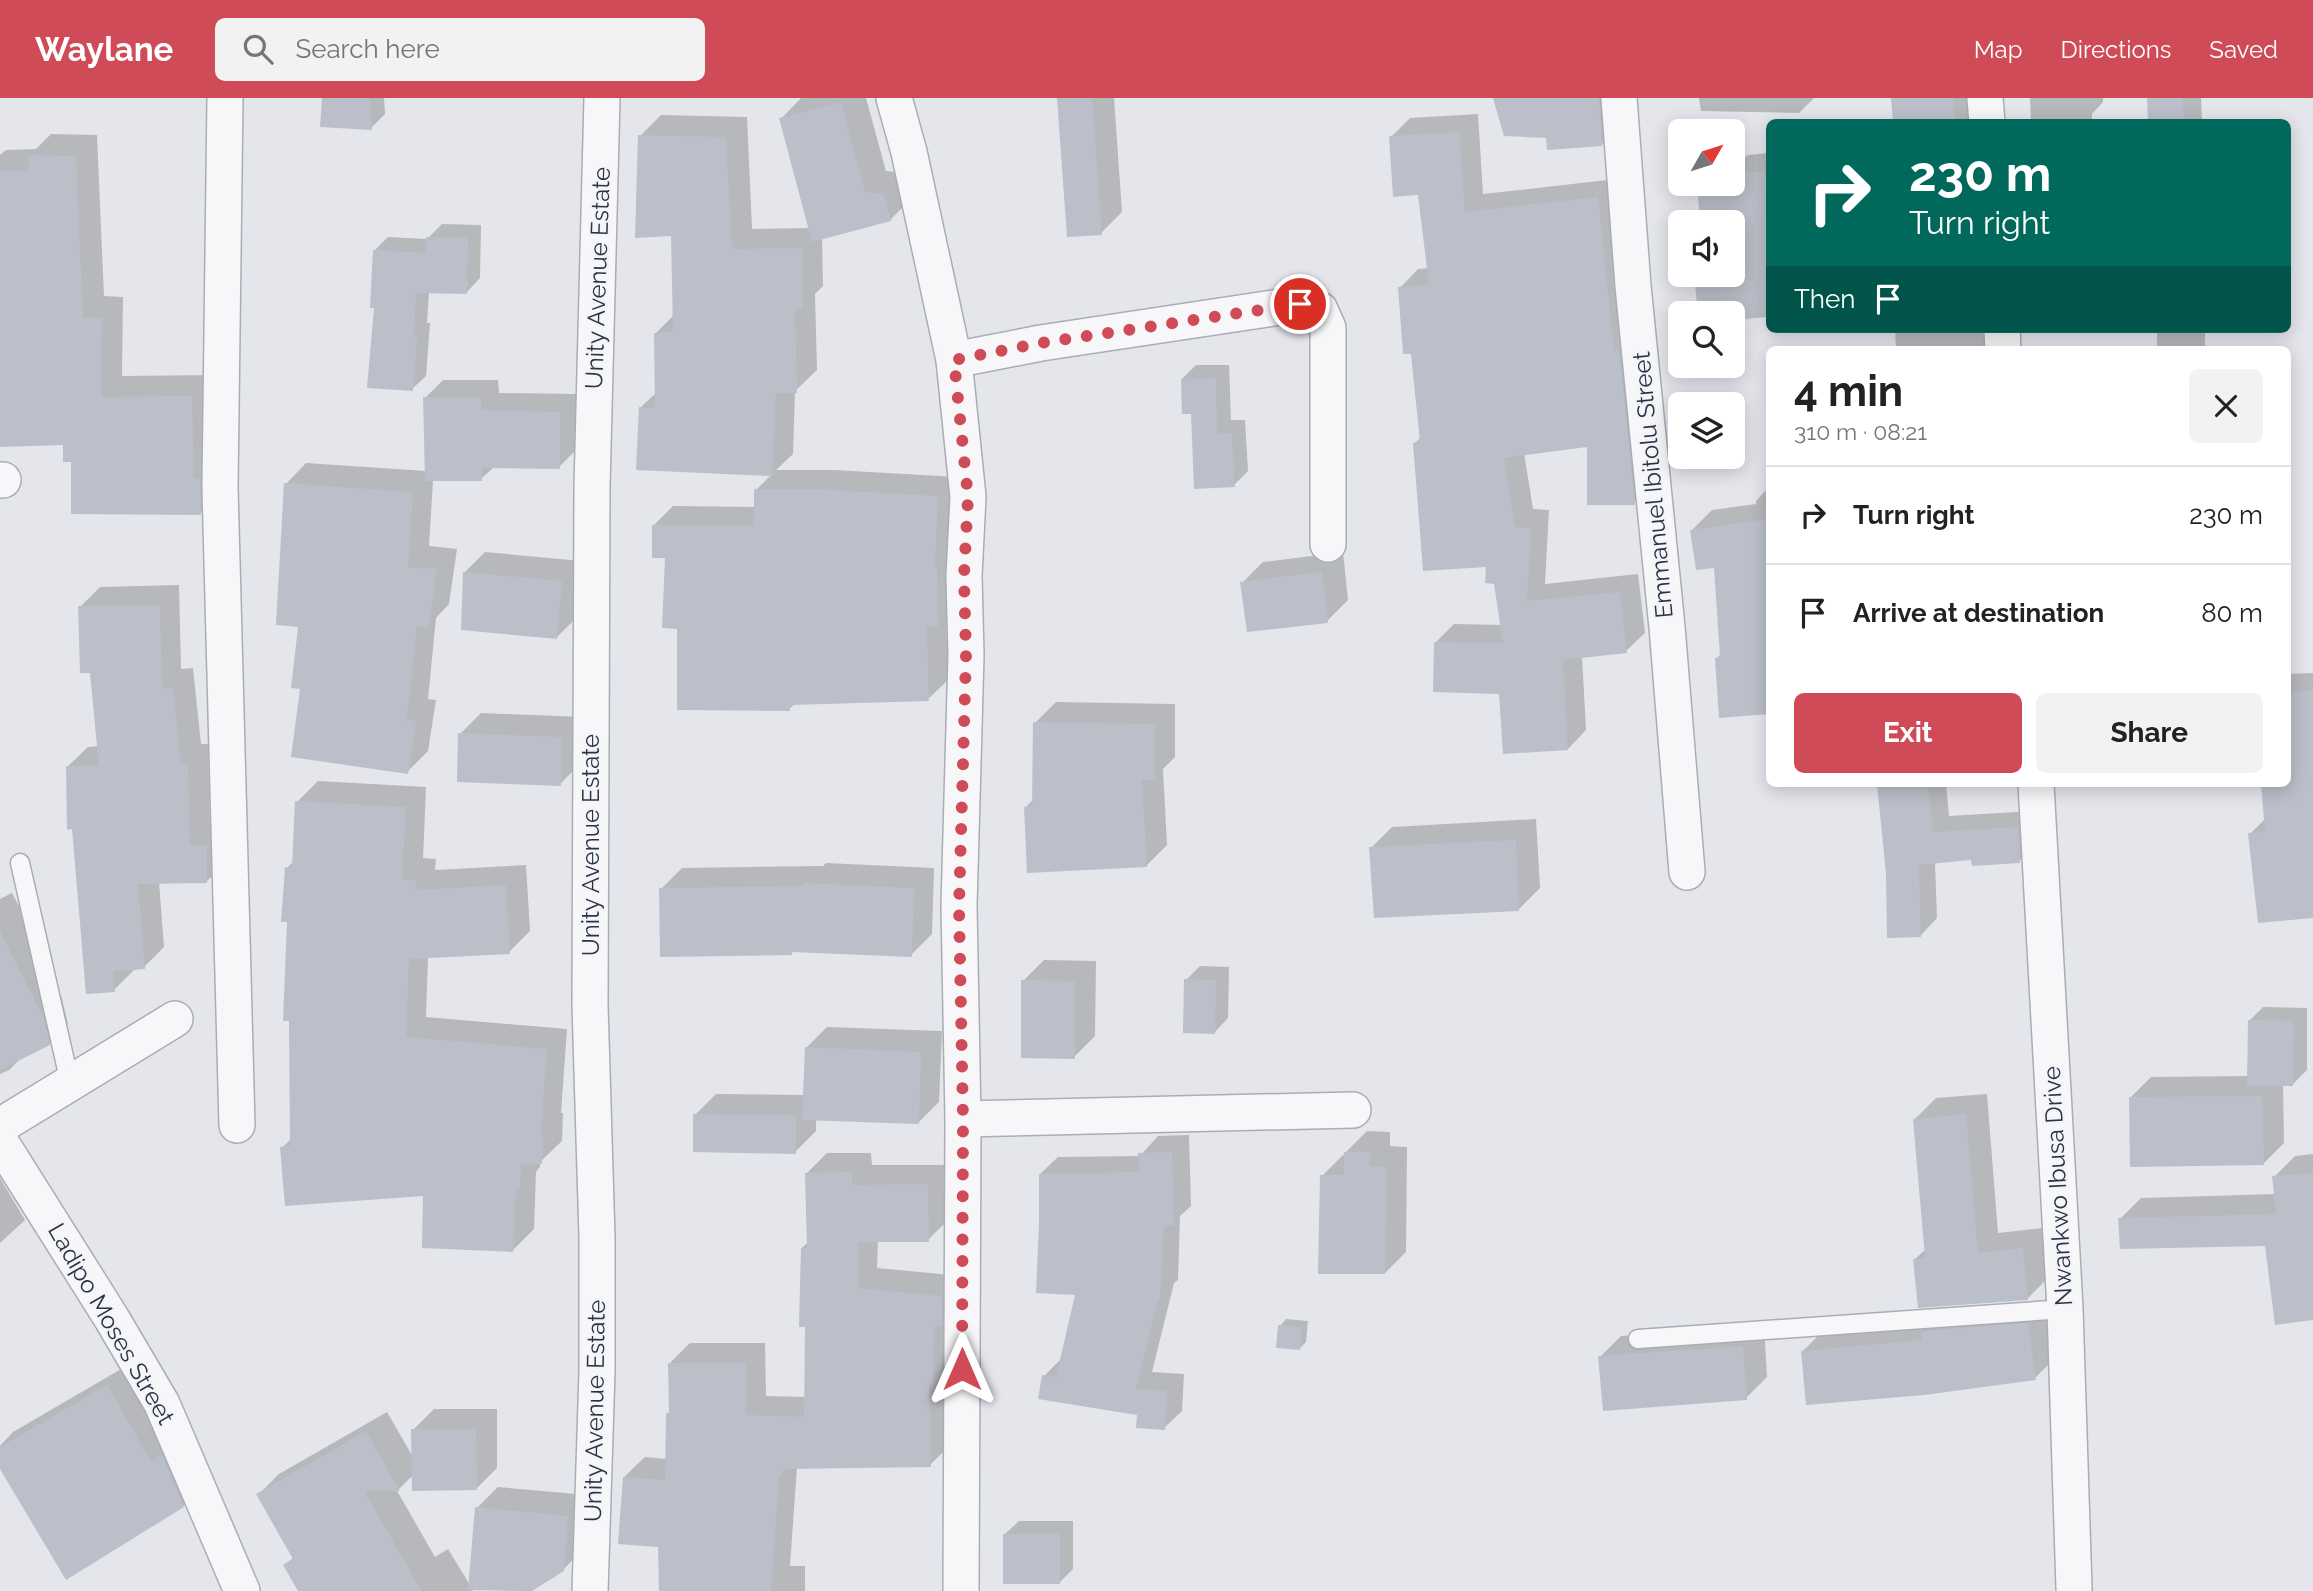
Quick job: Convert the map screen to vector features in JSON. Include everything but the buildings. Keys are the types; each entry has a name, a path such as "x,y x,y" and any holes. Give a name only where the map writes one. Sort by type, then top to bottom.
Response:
{"street":[{"path":"225,98 220,487 237,1125"},
{"name":"Unity Avenue Estate","path":"590,1591 597,1318 590,1005 592,487 602,98"},
{"path":"894,98 909,152 954,360 968,497 964,576 966,655 959,906 963,1119 961,1591"},
{"name":"Emmanuel Ibitolu Street","path":"1619,98 1632,273 1687,872"},
{"path":"1985,98 1987,119"},
{"path":"954,360 1041,343 1300,304 1320,310 1328,328 1328,544"},
{"name":"Nwankwo Ibusa Drive","path":"2036,787 2065,1309 2074,1587"},
{"path":"0,1126 175,1019"},
{"path":"963,1119 1353,1110"},
{"name":"Ladipo Moses Street","path":"0,1140 162,1404 242,1591"}],"lane":[{"path":"20,863 70,1083"},
{"path":"1638,1339 2065,1309"}],"route":[{"path":"962,1369 963,1119 959,906 966,655 964,576 968,497 954,360 1041,343 1300,304"}]}
